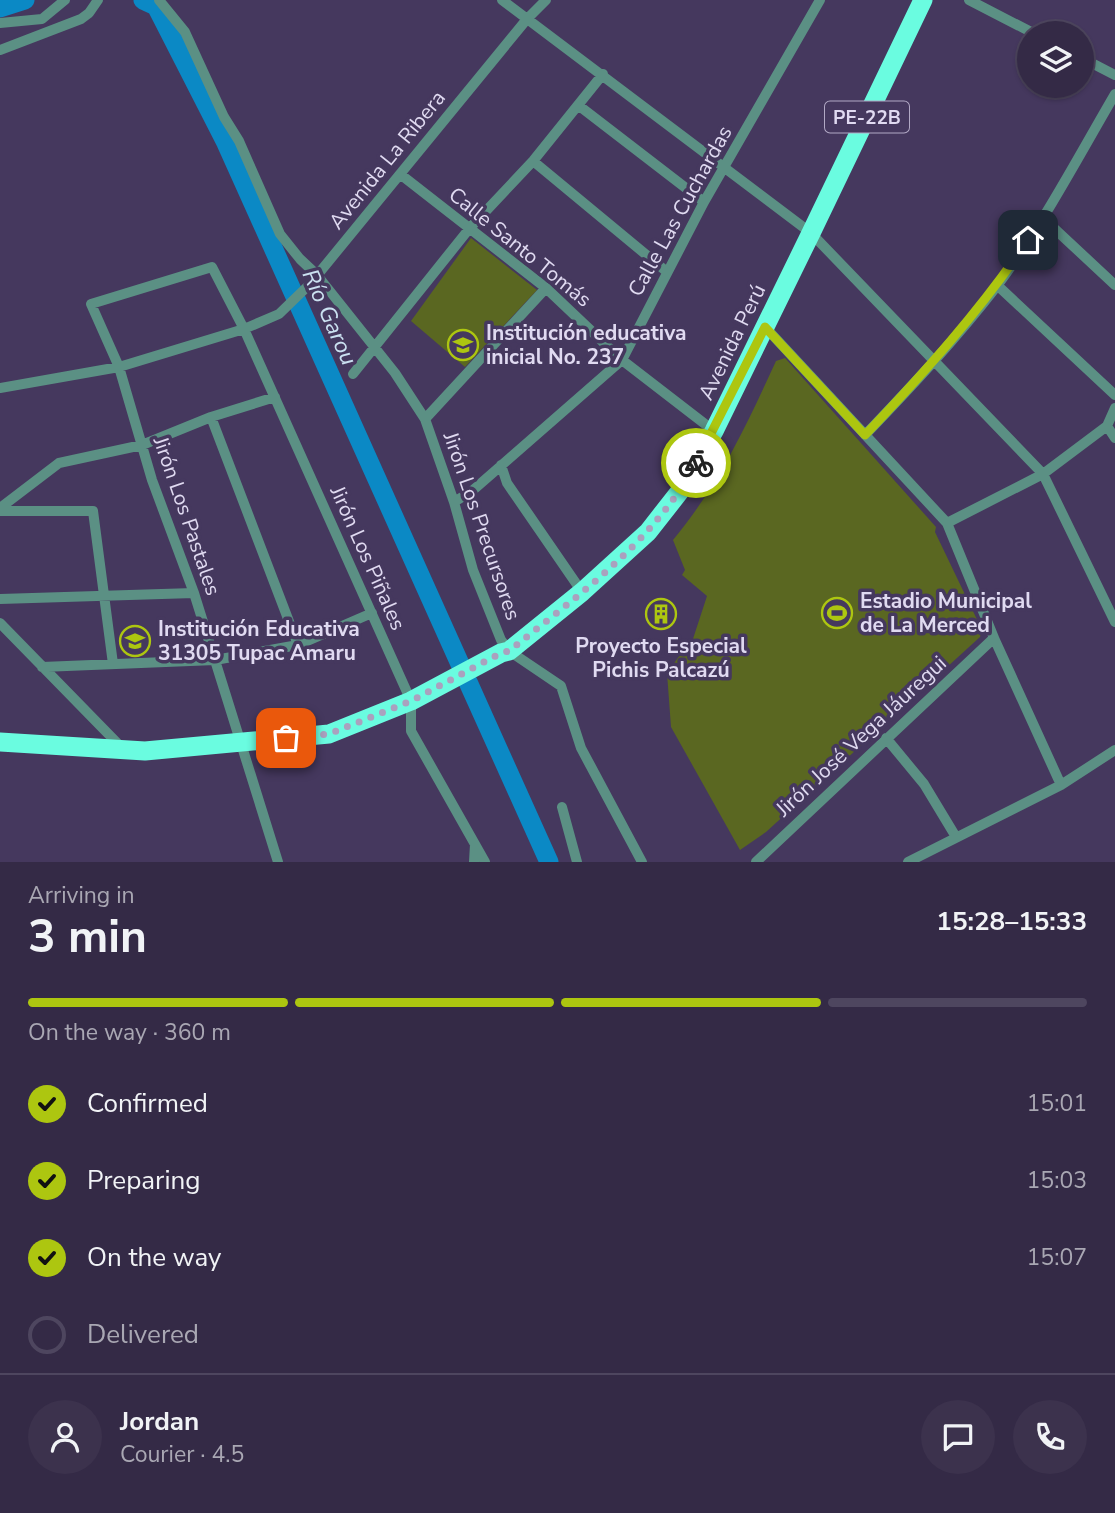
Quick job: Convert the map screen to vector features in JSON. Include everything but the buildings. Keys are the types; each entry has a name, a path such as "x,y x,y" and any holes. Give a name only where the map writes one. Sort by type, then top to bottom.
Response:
{"highway":[{"name":"Avenida Perú","path":"411,701 509,651 582,592 648,532 684,486 714,431 923,0"},
{"name":"PE-22B","path":"0,742 145,751 329,734 411,701"}],"street":[{"path":"0,23 42,19 65,0"},
{"path":"0,50 80,19 89,13 98,0"},
{"name":"Jirón Los Precursores","path":"159,0 185,32 224,117 239,141 280,234 314,280 396,373 425,419 454,502 472,570 502,640 509,651 561,686 581,748 642,862"},
{"path":"502,0 811,233 1044,474 1115,622"},
{"name":"Avenida La Ribera","path":"0,388 119,367 244,329 279,314 314,280 527,19 546,0"},
{"name":"Calle Las Cuchardas","path":"454,502 472,491 622,360 704,202 820,0"},
{"path":"969,0 1017,25"},
{"path":"1094,64 1115,75"},
{"path":"353,374 469,229 533,161 603,74"},
{"path":"865,435 936,360 997,285 1044,218 1115,94"},
{"path":"578,105 704,202"},
{"path":"533,161 667,272"},
{"name":"Calle Santo Tomás","path":"400,174 546,288 622,360 714,431"},
{"path":"1044,218 1115,285"},
{"name":"Jirón Los Pastales","path":"212,267 91,304 119,367 142,446 194,593 242,742 278,862"},
{"name":"Jirón Los Piñales","path":"212,267 244,329 411,701 411,731 485,862"},
{"path":"997,285 1115,396"},
{"path":"425,419 546,288"},
{"path":"765,327 947,523 994,638 1061,785"},
{"path":"0,510 60,463 142,446 211,417 275,397"},
{"path":"947,523 1044,474 1107,426 1115,408"},
{"path":"211,417 298,645"},
{"path":"1107,426 1115,438"},
{"path":"501,466 507,483 582,592"},
{"path":"0,510 93,510 113,664"},
{"path":"0,599 194,593"},
{"path":"42,667 215,660 298,645 372,613"},
{"path":"0,623 123,750"},
{"name":"Jirón José Vega Jáuregui","path":"755,862 994,638"},
{"path":"886,738 924,783 956,837"},
{"path":"908,862 1061,785 1115,750"},
{"path":"562,807 577,862"},
{"path":"567,824 583,862"},
{"path":"474,862 475,844"}],"green space":[{"path":"471,238 537,290 465,367 411,321"},
{"name":"Estadio Municipal de La Merced","path":"785,358 936,527 935,532 982,630 980,637 766,832 740,850 671,727 667,673 682,652 690,648 707,596 682,575 685,570 673,540 718,475 743,431 776,361"}],"waterway":[{"name":"Río Garou","path":"0,8 25,0"},
{"name":"Río Garou","path":"143,0 156,6 226,143 460,664"},
{"name":"Río Garou","path":"468,682 549,862"}],"way so far":[{"path":"286,738 329,734 411,701 509,651 582,592 648,532 684,486 696,463"}],"place":[{"name":"Institución educativa inicial No. 237","path":"463,345"},
{"name":"Estadio Municipal de La Merced","path":"837,613"},
{"name":"Proyecto Especial Pichis Palcazú","path":"661,614"},
{"name":"Institución Educativa 31305 Tupac Amaru","path":"135,641"}],"route":[{"path":"696,463 765,327 865,435 936,360 997,285 1028,240"}]}
